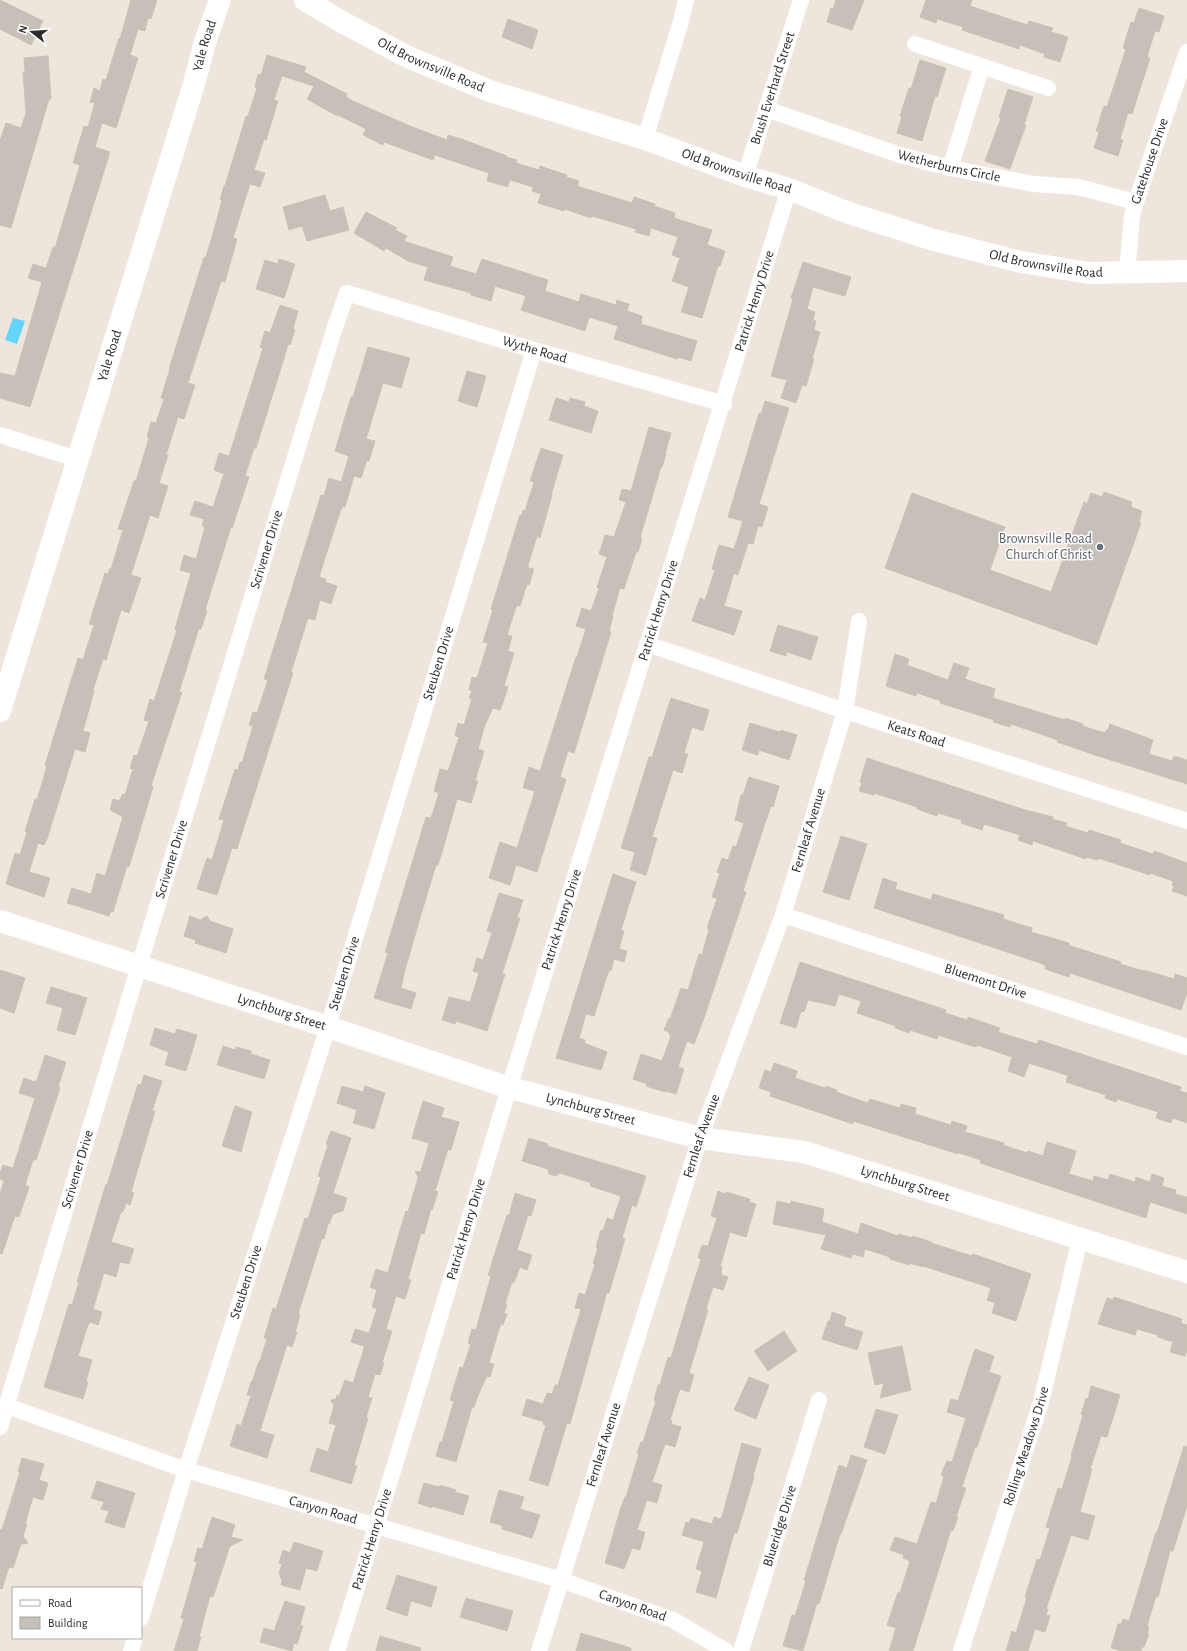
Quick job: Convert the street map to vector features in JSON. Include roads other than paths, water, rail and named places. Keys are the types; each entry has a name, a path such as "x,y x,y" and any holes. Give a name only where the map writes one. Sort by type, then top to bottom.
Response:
{"main road":[{"name":"Yale Road","path":"0,711 194,84 205,42 220,0"},
{"name":"Old Brownsville Road","path":"305,0 342,22 429,67 517,101 646,139 745,176 789,189 846,212 934,240 1020,262 1089,273 1187,271"},
{"name":"Lynchburg Street","path":"0,921 328,1027 510,1088 700,1138 804,1152 1187,1272"}],"street":[{"path":"646,139 682,21 686,0"},
{"name":"Brush Everhard Street","path":"745,176 801,0"},
{"path":"915,44 1048,88"},
{"name":"Gatehouse Drive","path":"1127,273 1132,216 1187,52"},
{"path":"950,168 982,66"},
{"name":"Wetherburns Circle","path":"766,109 900,155 950,168 1033,184 1078,188 1136,202"},
{"name":"Patrick Henry Drive","path":"337,1651 377,1525 510,1088 724,404 789,189"},
{"name":"Wythe Road","path":"347,293 534,350 724,404"},
{"name":"Scrivener Drive","path":"0,1427 139,966 334,330 347,293"},
{"name":"Steuben Drive","path":"142,1615 186,1470 328,1027 534,350"},
{"path":"0,435 77,459"},
{"name":"Fernleaf Avenue","path":"539,1651 700,1138 783,915 845,711 859,621"},
{"name":"Keats Road","path":"648,644 845,711 1187,821"},
{"name":"Bluemont Drive","path":"783,915 1187,1047"},
{"name":"Rolling Meadows Drive","path":"961,1651 1041,1402 1080,1238"},
{"name":"Blueridge Drive","path":"741,1651 819,1400"},
{"name":"Canyon Road","path":"7,1406 186,1470 561,1580 673,1620 726,1651"},
{"path":"131,1651 135,1639"}],"water":[{"path":"13,318 25,321 17,344 5,340"}],"place":[{"name":"Brownsville Road Church of Christ","path":"1100,547"}]}
